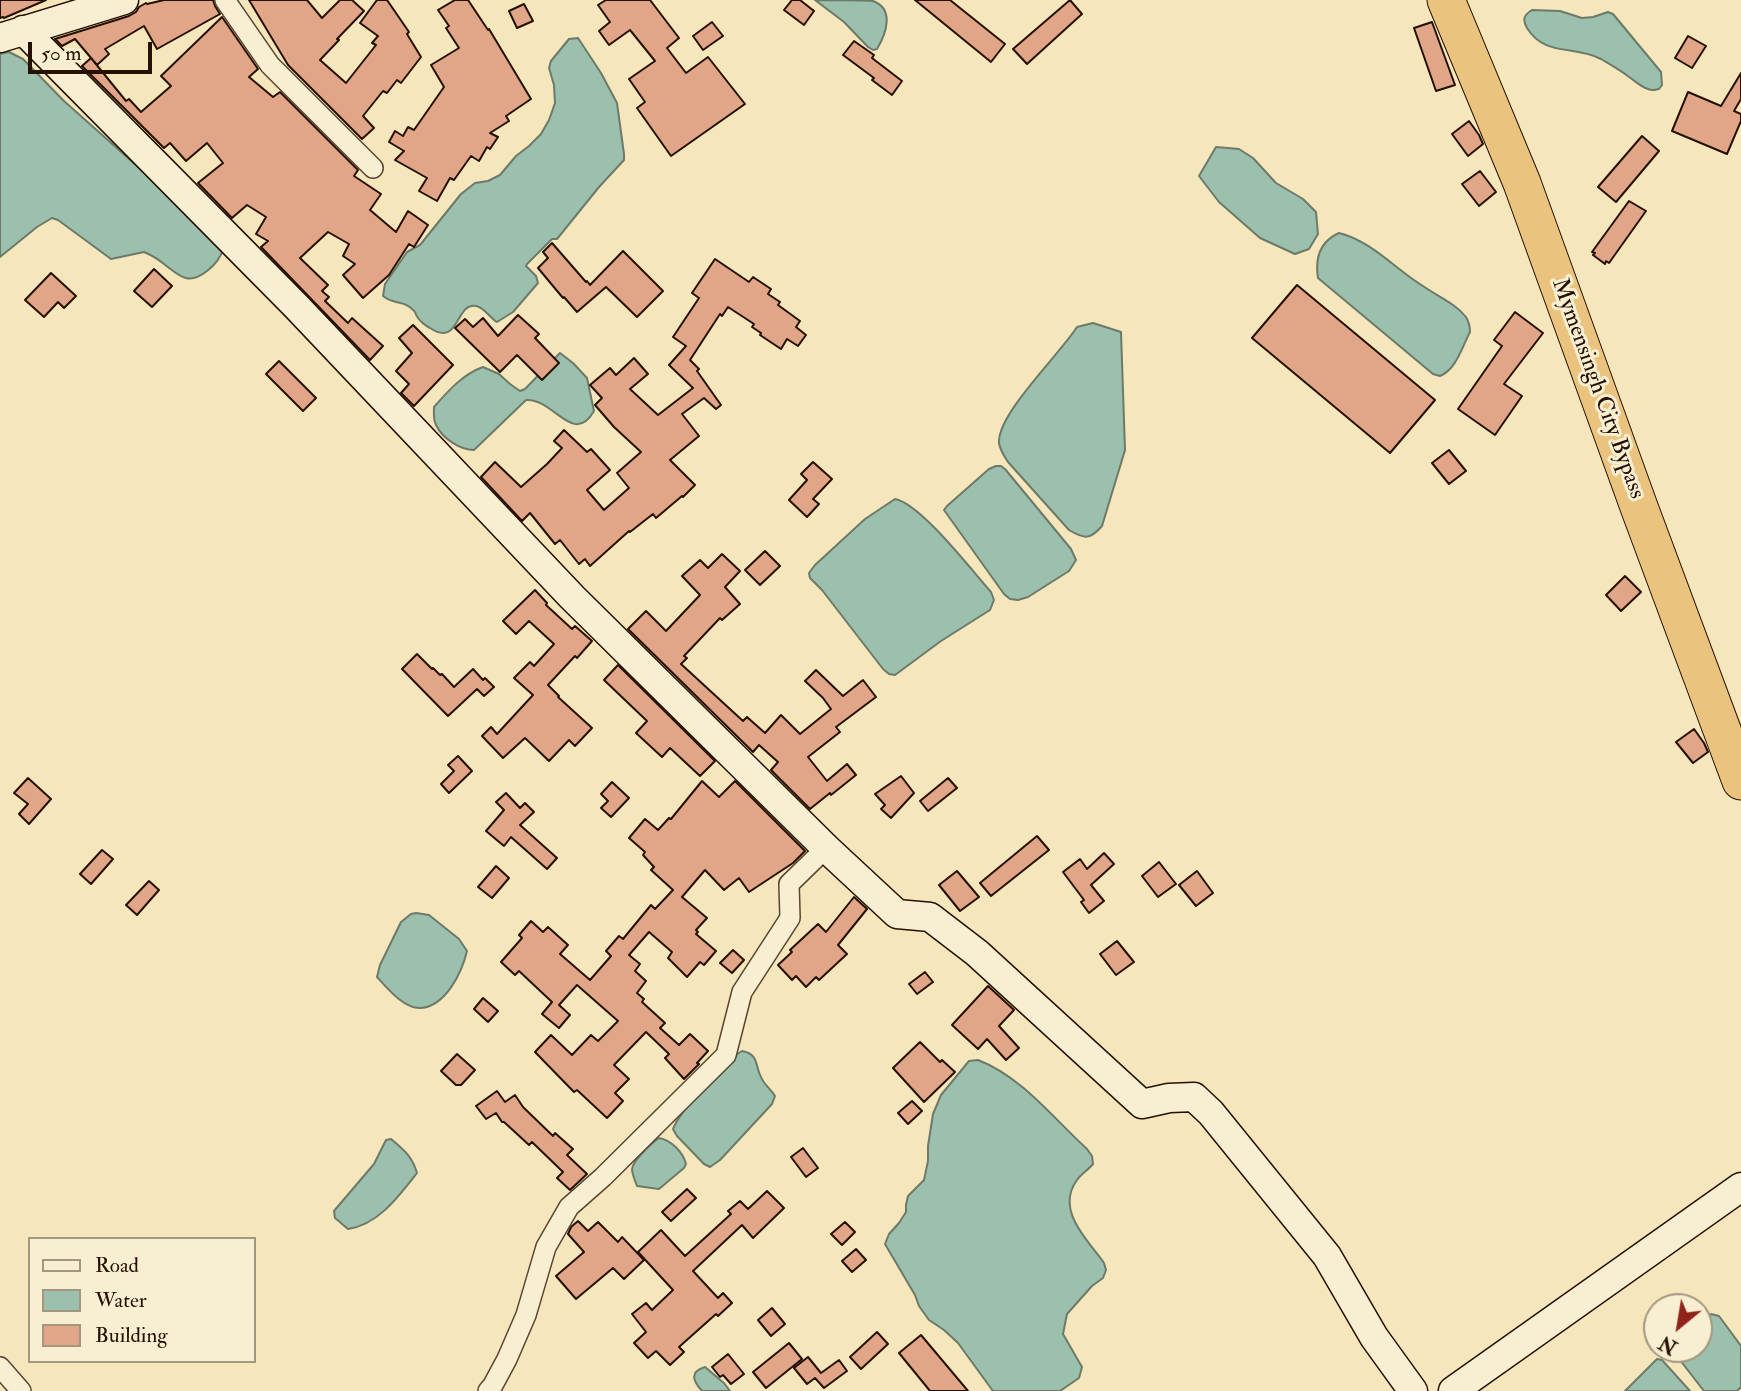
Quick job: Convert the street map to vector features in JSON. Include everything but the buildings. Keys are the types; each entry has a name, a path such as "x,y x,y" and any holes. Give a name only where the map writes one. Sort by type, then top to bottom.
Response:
{"highway":[{"name":"Mymensingh City Bypass","path":"1446,0 1522,183 1741,781"}],"street":[{"path":"124,0 12,34 296,306 572,597 897,915 930,917 978,953 1142,1104 1169,1098 1194,1097 1260,1171 1327,1255 1374,1337 1413,1391"},
{"path":"225,0 270,65 373,168"},
{"path":"488,1391 507,1359 526,1315 546,1247 569,1207 726,1055 742,992 790,918 789,884 826,848"},
{"path":"1452,1391 1741,1187"},
{"path":"0,1367 22,1391"}],"water":[{"path":"815,0 873,1 880,5 887,22 877,49 868,47 844,22"},
{"path":"1532,10 1560,11 1582,18 1608,12 1613,14 1661,72 1662,85 1659,89 1650,90 1601,59 1542,43 1534,37 1524,20"},
{"path":"578,38 617,103 624,160 557,239 552,239 527,264 538,283 513,312 497,322 479,307 469,307 452,329 440,333 420,321 409,306 383,296 385,284 407,252 420,245 461,194 475,183 500,175 516,156 541,134 555,103 549,68 551,61 569,39"},
{"path":"9,52 23,59 64,101 219,239 224,248 213,266 189,279 144,252 111,259 52,218 0,257 0,54"},
{"path":"1216,147 1239,149 1253,158 1276,183 1303,199 1316,212 1318,234 1309,249 1295,254 1260,238 1219,202 1199,176"},
{"path":"1339,233 1373,249 1415,281 1452,304 1466,317 1470,332 1446,373 1440,376 1433,374 1318,278 1320,252 1327,241"},
{"path":"1093,323 1121,332 1125,450 1102,526 1087,537 1069,530 1008,462 999,443 1008,416 1031,384 1077,327"},
{"path":"560,353 587,378 594,411 586,421 571,423 536,401 526,400 474,450 457,446 439,430 434,421 434,407 450,389 469,374 483,367 499,374 520,391"},
{"path":"996,466 1005,469 1071,549 1076,560 1069,571 1028,597 1018,600 1010,599 1004,594 944,510 989,469"},
{"path":"895,499 906,503 932,525 991,592 994,600 990,610 895,675 883,669 810,578 809,573 865,519"},
{"path":"416,913 429,915 459,939 467,951 452,987 438,1001 421,1008 402,1002 377,977 401,922"},
{"path":"742,1051 754,1058 762,1080 775,1096 772,1104 720,1160 710,1167 704,1164 673,1129 704,1087"},
{"path":"978,1060 994,1067 1023,1087 1092,1156 1093,1164 1077,1180 1071,1191 1071,1213 1106,1270 1103,1278 1092,1286 1067,1314 1063,1334 1082,1367 1079,1378 1060,1391 993,1391 958,1343 929,1320 885,1244 889,1234 906,1212 908,1196 924,1180 933,1114 941,1095 969,1061"},
{"path":"659,1138 676,1147 686,1164 659,1189 637,1186 632,1171 633,1165"},
{"path":"391,1139 404,1150 417,1173 378,1216 348,1229 335,1218 334,1211 374,1164 386,1140"},
{"path":"1713,1314 1719,1316 1741,1346 1741,1387 1737,1391 1704,1391 1682,1363 1713,1363"},
{"path":"1653,1363 1665,1363 1690,1391 1625,1391"},
{"path":"705,1367 730,1391 702,1391 694,1377 697,1371"}]}
